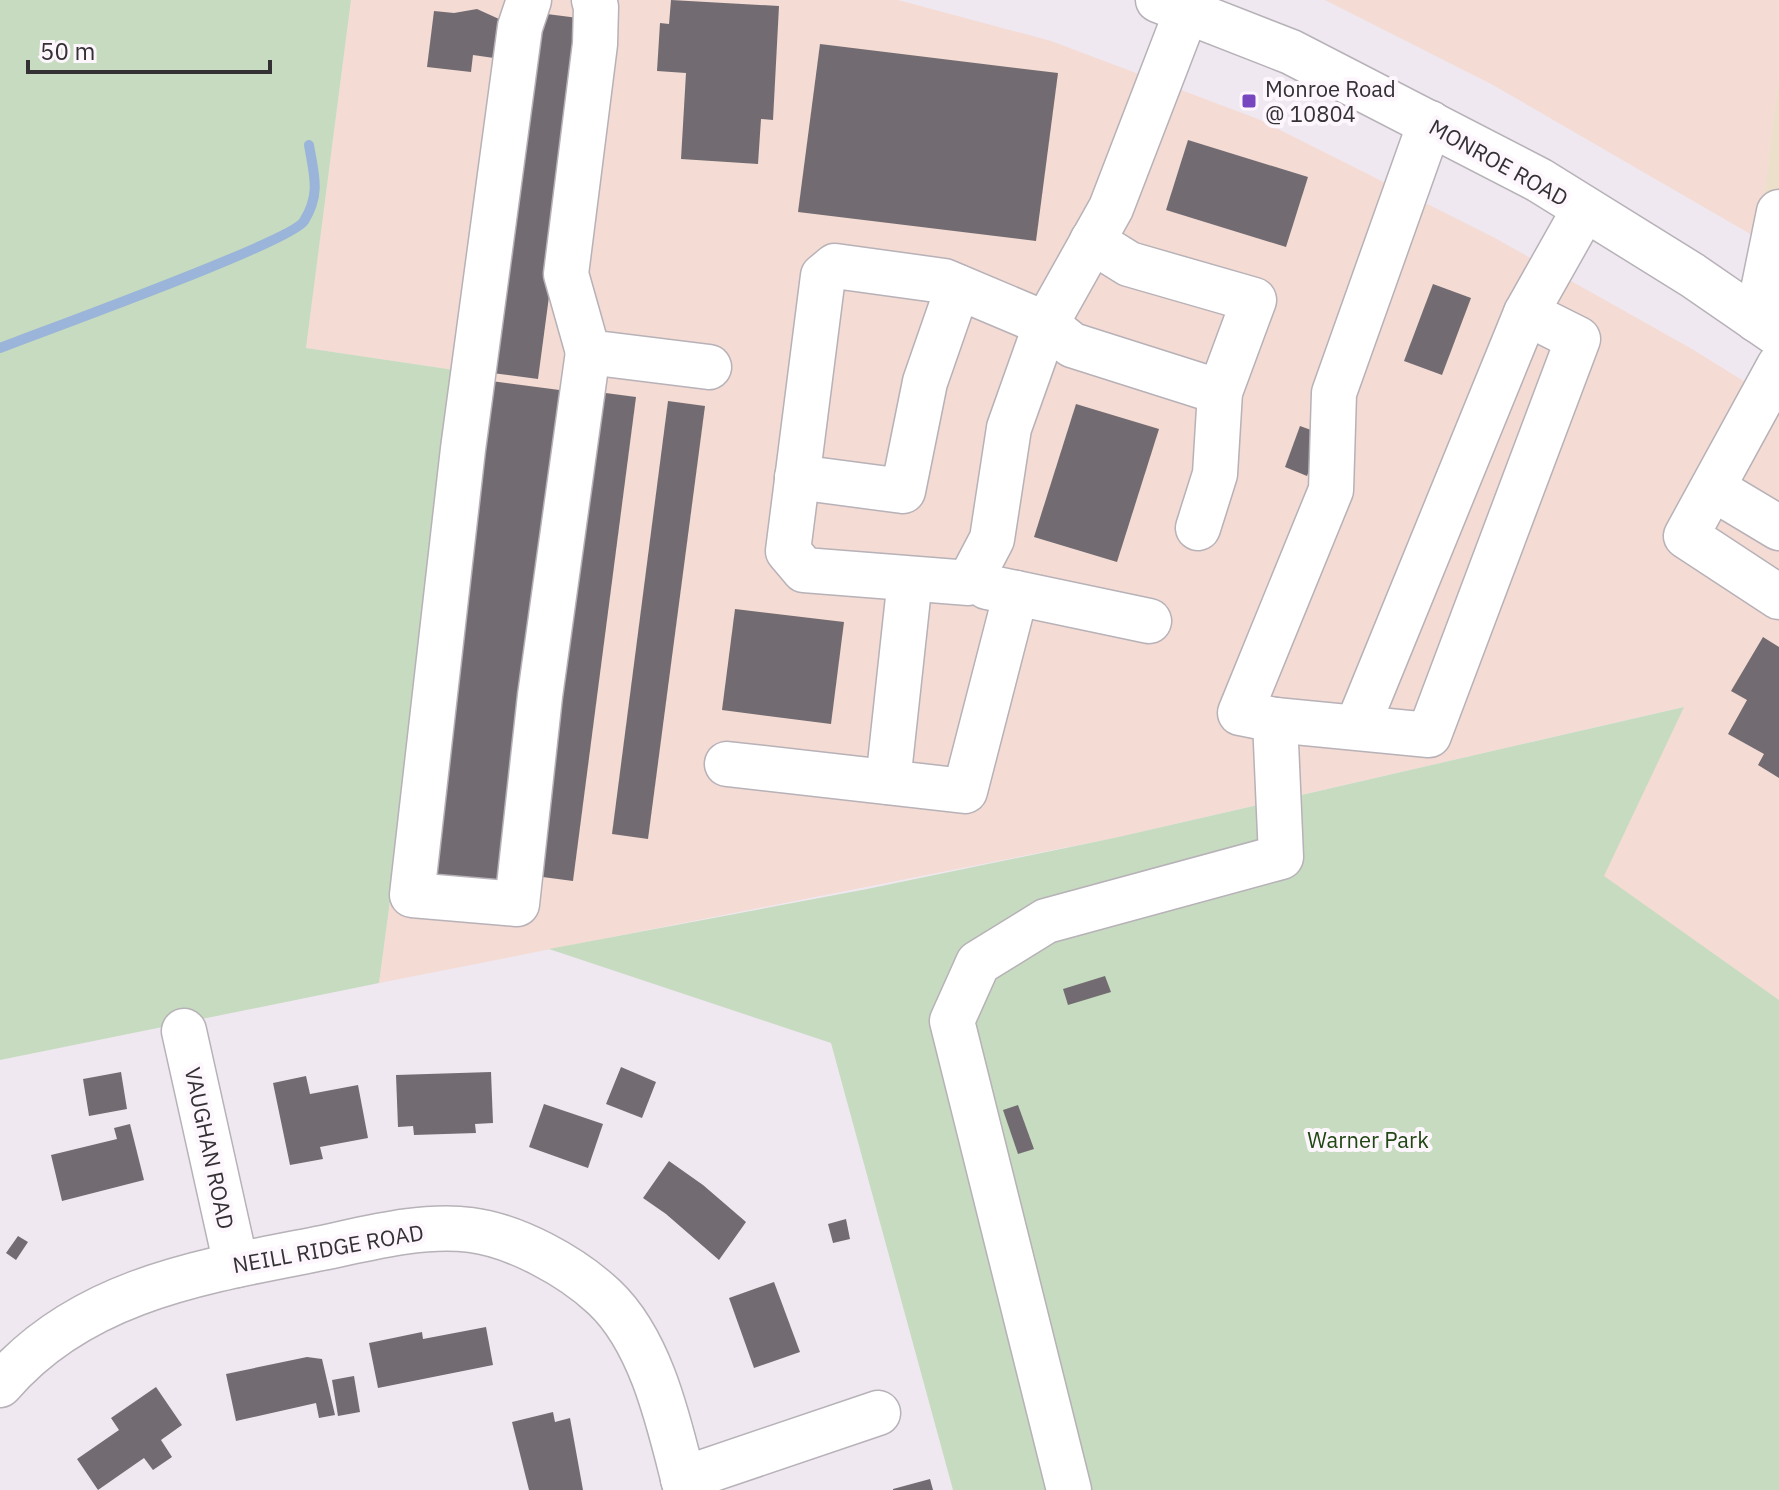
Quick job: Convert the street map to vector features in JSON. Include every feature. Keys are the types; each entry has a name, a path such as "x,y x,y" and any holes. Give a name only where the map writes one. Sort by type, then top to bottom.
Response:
{"street":[{"path":"529,0 520,27 463,449 412,895 517,904 542,680 588,352 566,274 595,44 594,0"},
{"path":"969,583 992,539 1009,428 1046,324 1111,208 1179,3"},
{"name":"MONROE ROAD","path":"1179,3 1291,52 1539,180 1692,275 1768,327"},
{"path":"1430,123 1334,393 1331,490 1240,713 1275,720 1429,735 1578,339 1526,313"},
{"path":"1357,727 1526,313 1584,210"},
{"path":"1768,327 1779,212"},
{"path":"1092,241 1129,264 1254,300 1220,392 1215,474 1198,528"},
{"path":"1149,621 969,583 804,570 788,551 823,276 835,266 944,281 1046,324 1072,345 1220,392"},
{"path":"797,477 903,491 925,382 958,287"},
{"path":"588,352 709,367"},
{"path":"1779,366 1686,536 1779,597"},
{"path":"1714,489 1779,528"},
{"path":"888,782 910,579"},
{"path":"727,764 965,791 1016,593"},
{"path":"1069,1490 952,1021 978,963 1046,921 1281,857 1275,720"},
{"name":"VAUGHAN ROAD","path":"184,1031 236,1265"},
{"name":"NEILL RIDGE ROAD","path":"0,1385 39,1347 70,1324 101,1307 179,1278 399,1233 439,1228 471,1230 503,1236 530,1247 607,1299 637,1341 664,1407 685,1484"},
{"path":"685,1484 878,1413"}],"shaded area":[{"path":"351,0 898,0 1051,41 1258,119 1493,237 1692,349 1779,403 1779,1000 1603,876 1683,707 1114,838 379,983 461,371 306,348"},
{"path":"1325,0 1779,0 1779,75 1759,239 1493,85"},
{"path":"1779,75 1779,251 1764,197"}],"green space":[{"path":"0,0 351,0 306,348 461,371 379,983 0,1060"},
{"name":"Warner Park","path":"1684,707 1604,876 1779,1000 1779,1490 953,1490 831,1043 549,949 867,889 1114,838"}],"building":[{"path":"671,0 779,6 773,120 761,119 758,164 681,159 686,73 657,71 660,23 669,24"},
{"path":"477,9 499,19 494,58 473,55 471,72 427,67 434,11 454,13"},
{"path":"539,13 586,19 538,379 492,373"},
{"path":"820,44 1058,73 1036,241 798,212"},
{"path":"1188,140 1308,177 1286,247 1166,210"},
{"path":"1433,284 1471,298 1442,375 1404,361"},
{"path":"491,381 567,391 503,890 427,880"},
{"path":"598,392 636,397 573,881 535,876"},
{"path":"668,401 705,406 648,839 612,834"},
{"path":"1076,404 1159,429 1117,562 1034,537"},
{"path":"1300,426 1322,434 1307,476 1285,467"},
{"path":"735,609 844,622 831,724 722,710"},
{"path":"1763,637 1779,647 1779,778 1758,765 1764,754 1728,734 1747,700 1731,691"},
{"path":"1105,976 1111,992 1068,1005 1063,989"},
{"path":"621,1067 656,1082 642,1118 606,1104"},
{"path":"121,1072 127,1109 89,1116 83,1079"},
{"path":"491,1072 493,1123 475,1124 476,1133 414,1135 413,1126 398,1127 396,1075"},
{"path":"306,1076 310,1094 358,1085 368,1138 320,1147 323,1159 290,1165 273,1083"},
{"path":"544,1104 603,1124 588,1168 529,1147"},
{"path":"1018,1105 1034,1149 1018,1154 1003,1110"},
{"path":"130,1124 144,1180 62,1201 51,1155 117,1139 114,1128"},
{"path":"669,1161 746,1222 719,1260 643,1198"},
{"path":"846,1219 850,1239 833,1243 828,1224"},
{"path":"18,1236 28,1242 16,1260 6,1253"},
{"path":"774,1282 800,1352 754,1368 729,1298"},
{"path":"486,1327 493,1365 378,1388 369,1343 422,1332 423,1339"},
{"path":"307,1357 322,1359 335,1415 319,1418 316,1403 236,1421 226,1374"},
{"path":"354,1376 360,1412 338,1416 332,1380"},
{"path":"156,1387 182,1425 161,1440 172,1457 153,1470 144,1458 98,1490 77,1459 119,1430 111,1418"},
{"path":"553,1412 555,1422 570,1418 583,1490 529,1490 512,1422"},
{"path":"930,1479 933,1490 893,1490 893,1489"}],"waterway":[{"path":"0,348 213,266 289,232 304,221 313,202 315,184 309,145"}],"place":[{"name":"Monroe Road @ 10804","path":"1249,101"}]}
